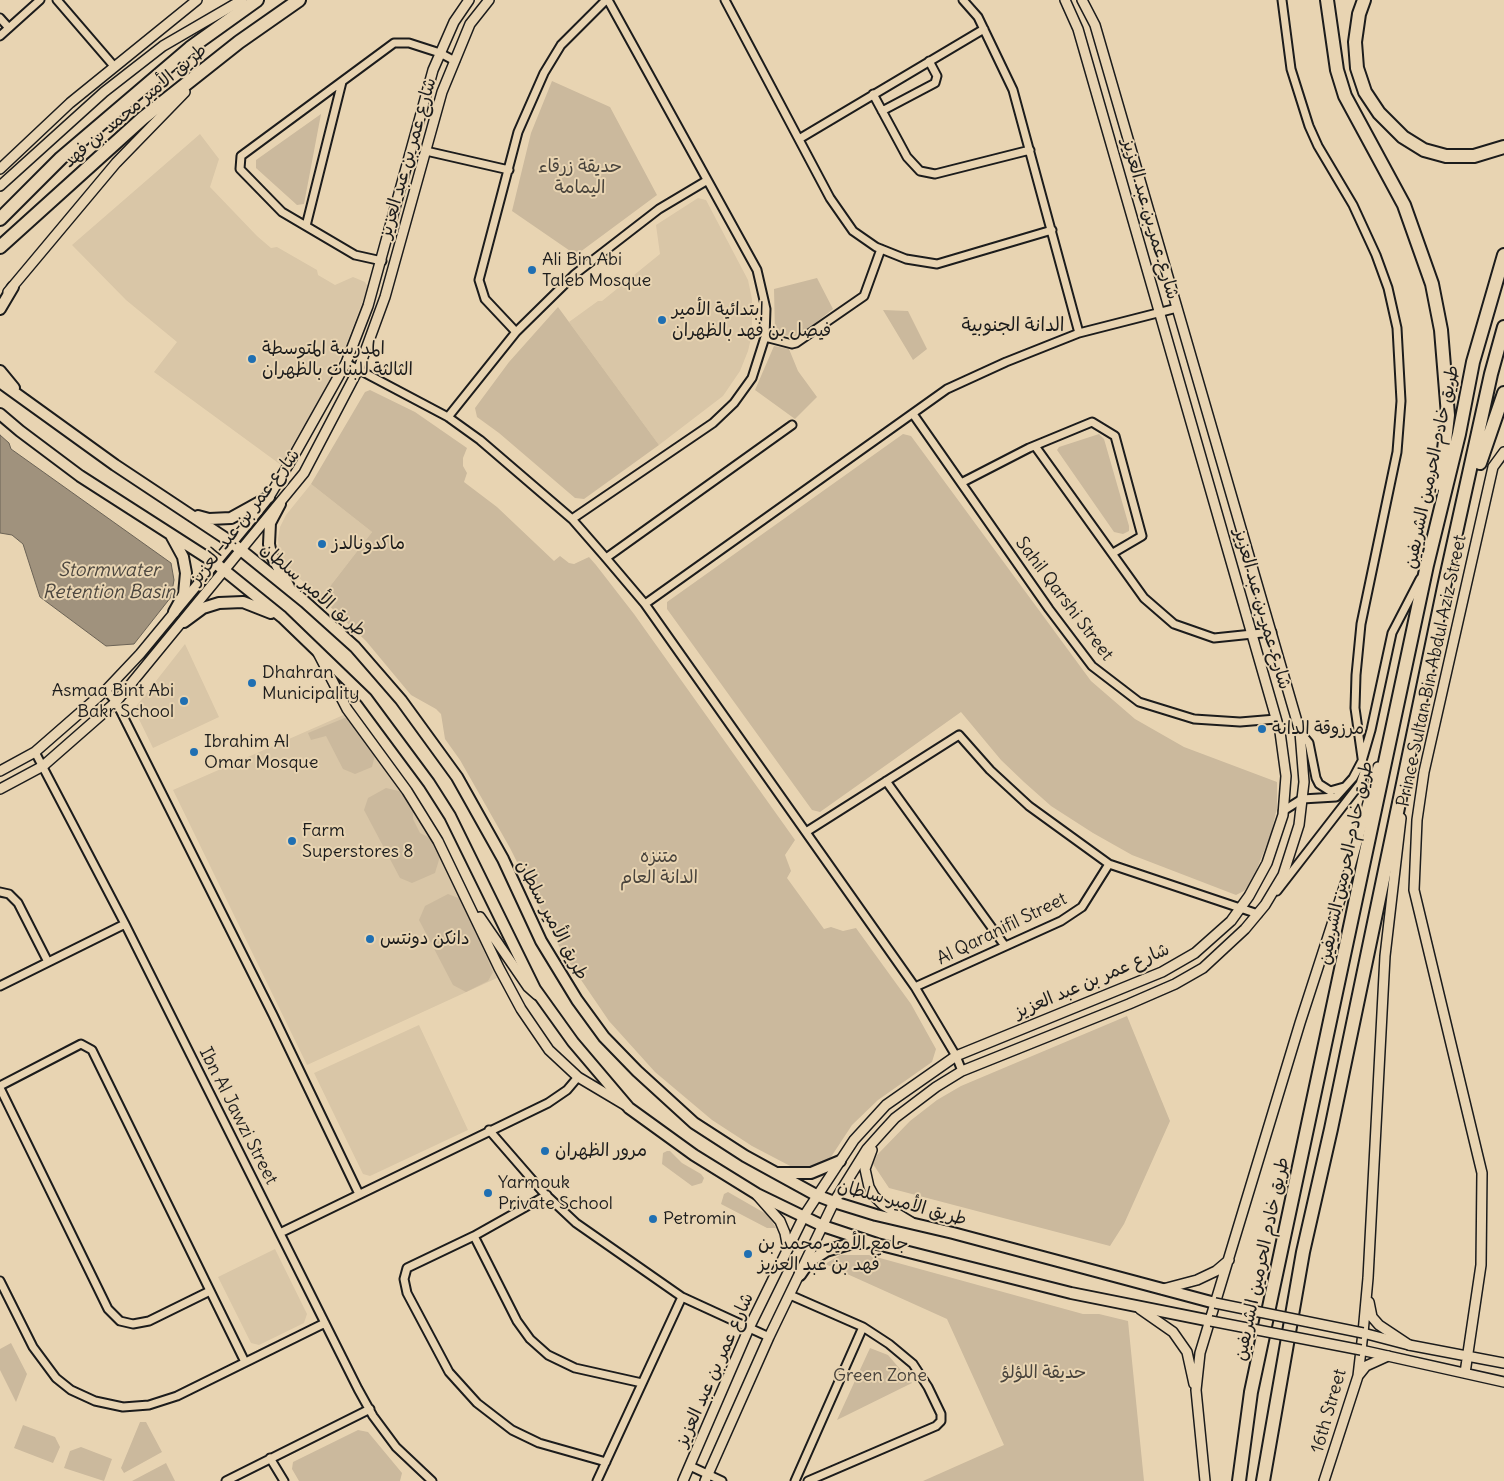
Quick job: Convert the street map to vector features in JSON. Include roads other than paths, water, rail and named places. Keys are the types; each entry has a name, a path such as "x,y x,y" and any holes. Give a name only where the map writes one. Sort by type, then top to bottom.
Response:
{"highway":[{"name":"طريق الأمير محمد بن فهد","path":"0,219 62,158 190,48 257,0"},
{"name":"طريق الأمير محمد بن فهد","path":"0,248 60,191 143,118 240,42 299,0"},
{"path":"1327,0 1337,70 1345,96 1404,205 1432,284 1441,330 1448,415 1427,565"},
{"path":"1364,0 1359,14 1355,42 1357,68 1365,92 1379,113 1403,137 1424,150 1446,156 1474,156 1504,147"},
{"name":"طريق خادم الحرمين الشريفين","path":"1239,1481 1252,1392 1427,565 1459,434 1473,362 1504,255"},
{"name":"طريق خادم الحرمين الشريفين","path":"1263,1481 1302,1252 1491,374 1504,327"},
{"path":"1457,530 1504,393"}],"main road":[{"path":"0,310 12,287"},
{"path":"0,371 28,404"},
{"name":"طريق الأمير سلطان","path":"0,382 28,404 231,542 355,647 401,700 457,777 503,859 541,941 577,1000 604,1037 637,1071 694,1122 745,1156 816,1195 834,1202 876,1216 1215,1303"},
{"path":"0,414 87,481 214,562 282,617 366,698 430,783 469,852 542,999 573,1042 629,1108 694,1155 756,1193 823,1226 869,1242 1140,1309 1211,1321"},
{"path":"0,420 20,431"},
{"path":"184,510 209,519 231,518 269,497"},
{"path":"280,504 270,524 269,544 290,590"},
{"path":"171,534 182,557 186,573 184,594 174,612"},
{"path":"184,622 210,605 233,601 252,605 282,617"},
{"path":"775,1173 811,1173 824,1170 840,1161"},
{"path":"800,1275 809,1262 826,1251 853,1243 869,1242"}],"street":[{"path":"0,36 40,0"},
{"path":"57,0 113,65"},
{"path":"0,169 113,65 198,0"},
{"path":"0,186 104,92 163,46 242,0"},
{"path":"0,771 35,752 106,690 174,612 269,497 346,363 368,306 382,260 413,140 440,53 454,22 470,0"},
{"name":"شارع عمر بن عبد العزيز","path":"0,789 42,766 116,702 184,622 304,473 358,370 385,298 442,92 470,24 489,0"},
{"path":"516,332 485,299 479,280 518,132 544,73 561,45 607,0 757,270 766,309 765,337 752,378 727,410 713,423 572,519"},
{"path":"725,0 830,198 853,231 881,249 906,259 937,264 1052,230"},
{"path":"963,0 984,29 1014,90 1080,334"},
{"name":"شارع عمر بن عبد العزيز","path":"684,1481 749,1328 804,1216 816,1195 854,1140 886,1105 956,1056 1162,972 1195,952 1231,921 1241,906 1267,863 1283,811 1286,776 1276,719 1078,29 1065,0"},
{"path":"1082,0 1095,25 1300,732 1304,782 1299,825 1282,875 1265,905"},
{"path":"706,1478 769,1337 834,1202 867,1149 895,1118 936,1087 962,1072 1175,984 1203,968 1258,914 1360,784 1364,772 1355,708 1356,675 1361,624 1397,452 1401,401 1396,328 1388,288 1376,255 1353,205 1318,146 1298,97 1291,69 1282,0"},
{"path":"0,18 9,28"},
{"path":"799,139 984,29"},
{"path":"0,301 116,163 172,103 240,42"},
{"path":"382,260 355,255 282,212 240,169 241,156 394,43 409,43 440,53 455,61"},
{"path":"882,111 935,83 937,76 930,61"},
{"path":"306,226 342,82"},
{"path":"873,94 907,157 920,171 935,174 1030,150"},
{"path":"426,151 508,170"},
{"path":"448,417 516,332 575,274 659,209 706,181"},
{"path":"765,337 792,344 796,343 864,296 881,249"},
{"path":"646,604 948,389 1006,362 1080,334 1177,308"},
{"path":"346,363 448,417 480,440 572,519 646,604 915,987 956,1056 962,1072"},
{"name":"Sahil Qarshi Street","path":"913,414 1049,609 1092,666 1139,702 1194,720 1240,722 1276,719"},
{"path":"961,483 1036,446 1092,422 1114,436 1142,536 1113,553"},
{"path":"606,558 792,425"},
{"path":"1036,446 1144,598 1174,624 1214,638 1272,632"},
{"name":"Prince Sultan Bin Abdul Aziz Street","path":"1464,1373 1481,1265 1482,1173 1414,890 1418,820 1424,772 1493,467 1504,452"},
{"path":"1283,811 1302,799 1336,797 1347,786 1362,761 1392,633 1427,565"},
{"path":"1196,1390 1200,1353 1367,809 1415,626"},
{"path":"315,648 347,709 419,808 521,1009 549,1050 578,1077 629,1108"},
{"path":"106,690 116,702 277,1023 359,1194"},
{"path":"1300,732 1309,743 1319,784 1330,791 1347,786"},
{"path":"806,832 959,734 990,770 1029,806 1110,864 1241,906 1258,914"},
{"name":"Ibn Al Jawzi Street","path":"35,752 125,924 370,1410 396,1447 432,1481"},
{"path":"1407,766 1385,956 1368,1278 1369,1307 1372,1317 1379,1325 1409,1345"},
{"path":"886,781 1005,946"},
{"name":"Al Qaranifil Street","path":"915,987 1062,921 1082,907 1110,864"},
{"path":"0,892 9,894 18,903 48,962"},
{"path":"464,894 528,987 542,999"},
{"path":"0,986 125,924"},
{"path":"210,1291 148,1322 133,1324 120,1321 108,1309 0,1087 81,1044 92,1050 245,1362"},
{"path":"280,1233 548,1103 567,1090 578,1077"},
{"path":"489,1130 547,1195 576,1223 682,1297 769,1337"},
{"path":"884,1130 868,1159 866,1178 874,1196 913,1224"},
{"path":"756,1193 780,1221 785,1233 788,1249"},
{"path":"547,1195 474,1236 407,1268 404,1279 407,1293 449,1372 477,1403 512,1430 539,1443 606,1462"},
{"path":"474,1236 517,1321 530,1339 548,1354 575,1368 642,1382"},
{"path":"1162,1289 1197,1280 1216,1271 1229,1260"},
{"name":"16th Street","path":"1324,1481 1358,1376 1368,1278"},
{"path":"0,1281 33,1347 56,1378 71,1390 95,1401 123,1407 149,1405 177,1396 325,1323"},
{"path":"790,1295 863,1327 889,1344 913,1364 928,1387 941,1414 941,1421 936,1426 808,1481"},
{"path":"597,1481 682,1297"},
{"name":"طريق الأمير سلطان","path":"1215,1303 1363,1333 1409,1345 1504,1363"},
{"path":"1140,1309 1173,1332 1187,1352 1196,1390 1205,1481"},
{"path":"1211,1321 1361,1350 1504,1382"},
{"path":"796,1481 863,1327"},
{"path":"1358,1376 1366,1366 1388,1356"},
{"path":"226,1481 370,1410"},
{"path":"270,1458 284,1481"},
{"path":"690,1466 706,1478 722,1481"}],"water":[{"name":"Stormwater Retention Basin","path":"0,435 9,443 11,449 171,563 174,580 171,597 134,644 106,646 40,597 23,544 12,535 0,533"}],"place":[{"name":"Ali Bin Abi Taleb Mosque","path":"532,270"},
{"name":"ابتدائية الأمير فيصل بن فهد بالظهران","path":"662,320"},
{"name":"المدرسة المتوسطة الثالثة للبنات بالظهران","path":"252,359"},
{"name":"ماكدونالدز","path":"322,544"},
{"name":"Dhahran Municipality","path":"252,683"},
{"name":"Asmaa Bint Abi Bakr School","path":"184,701"},
{"name":"مرزوقة الدانة","path":"1262,729"},
{"name":"Ibrahim Al Omar Mosque","path":"194,752"},
{"name":"Farm Superstores 8","path":"292,841"},
{"name":"دانكن دونتس","path":"370,939"},
{"name":"مرور الظهران","path":"545,1151"},
{"name":"Yarmouk Private School","path":"488,1193"},
{"name":"Petromin","path":"653,1219"},
{"name":"جامع الأمير محمد بن فهد بن عبد العزيز","path":"748,1254"}],"district":[{"name":"الدانة الجنوبية","path":"1013,326"}],"park label":[{"name":"حديقة زرقاء اليمامة","path":"580,177"},
{"name":"متنزه الدانة العام","path":"659,868"},
{"name":"حديقة اللؤلؤ","path":"1044,1373"},
{"name":"Green Zone","path":"880,1376"}]}
